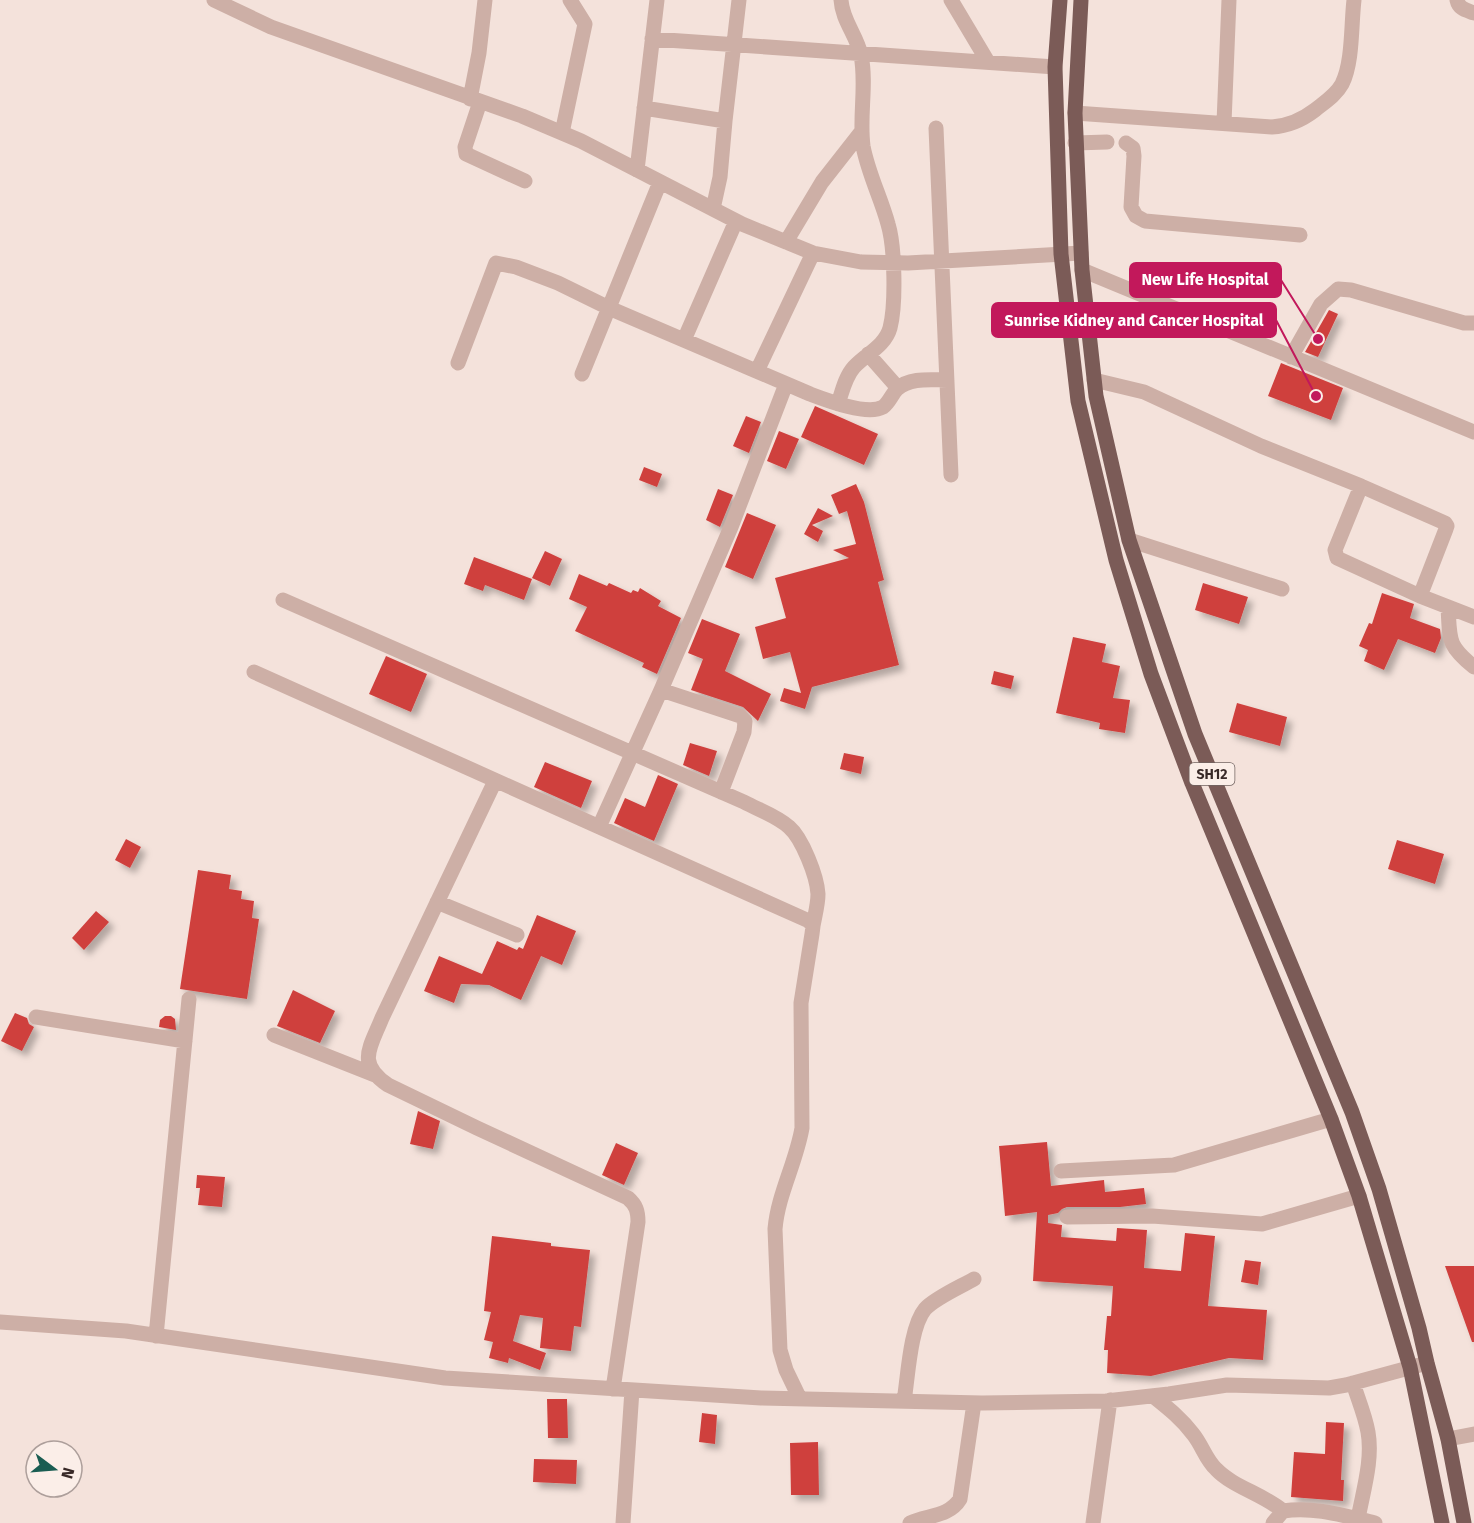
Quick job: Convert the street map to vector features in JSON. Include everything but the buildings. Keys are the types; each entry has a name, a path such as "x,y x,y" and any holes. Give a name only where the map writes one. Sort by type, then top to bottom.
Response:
{"main road":[{"path":"1060,0 1055,67 1061,254 1078,401 1116,560 1150,674 1179,750 1290,1019 1359,1196 1410,1367 1442,1523"},
{"name":"SH12","path":"1081,0 1075,143 1082,270 1094,380 1129,540 1195,734 1311,1010 1352,1112 1379,1189 1448,1439 1464,1523"},
{"path":"1290,1019 1311,1010"}],"street":[{"path":"214,0 271,27 562,133 736,220 813,253 861,262 942,261 1081,253"},
{"path":"485,0 475,100 465,147 466,154 525,181"},
{"path":"562,133 585,24 570,0"},
{"path":"637,170 657,0"},
{"path":"713,209 720,177 739,0"},
{"path":"838,404 853,367 888,336 891,326 894,262 889,225 867,161 862,131 861,54 842,10 841,0"},
{"path":"951,0 988,62"},
{"path":"1224,123 1229,0"},
{"path":"1075,113 1272,127 1286,126 1304,118 1332,98 1341,85 1347,70 1354,0"},
{"path":"1456,0 1462,9 1474,13"},
{"path":"652,39 1055,67"},
{"path":"644,108 725,121"},
{"path":"936,128 951,475"},
{"path":"786,242 822,182 862,131"},
{"path":"1075,143 1107,142"},
{"path":"1126,143 1133,148 1134,156 1131,207 1136,216 1145,221 1300,235"},
{"path":"582,374 660,182"},
{"path":"684,340 736,220"},
{"path":"757,371 813,253"},
{"path":"458,363 496,263 516,267 558,283 609,308 838,404 874,409 883,407 898,388 909,382 947,380"},
{"path":"1082,270 1474,432"},
{"path":"1291,357 1321,304 1338,290 1351,290 1464,323 1474,323"},
{"path":"868,354 898,388"},
{"path":"1094,380 1144,392 1261,446 1445,522 1447,526 1420,596"},
{"path":"599,827 731,527 786,384"},
{"path":"1361,486 1335,550 1337,558 1420,596 1474,617"},
{"path":"1129,540 1282,589"},
{"path":"283,600 721,792 786,824 795,832 817,885 818,897 801,1003 802,1128 800,1142 776,1210 775,1229 780,1350 786,1370 800,1399"},
{"path":"1448,607 1450,641 1461,656 1474,667"},
{"path":"254,672 806,918 813,926"},
{"path":"661,690 740,716 745,721 744,732 721,792"},
{"path":"375,1076 369,1067 369,1050 382,1017 495,781"},
{"path":"437,902 517,935"},
{"path":"156,1336 189,999"},
{"path":"36,1017 185,1041"},
{"path":"274,1035 375,1076 477,1128 628,1198 634,1203 638,1211 638,1222 613,1389"},
{"path":"1061,1171 1174,1165 1330,1119"},
{"path":"1067,1217 1152,1216 1262,1224 1359,1196"},
{"path":"904,1401 918,1320 926,1307 974,1279"},
{"path":"0,1322 126,1331 445,1378 800,1399 974,1403 1110,1400 1227,1385 1329,1388 1427,1363"},
{"path":"1353,1383 1368,1430 1370,1445 1369,1463 1358,1519"},
{"path":"623,1523 632,1390"},
{"path":"1153,1396 1177,1415 1193,1434 1216,1470 1274,1503 1278,1517 1322,1511 1375,1523"},
{"path":"1093,1523 1110,1400"},
{"path":"910,1523 945,1513 955,1507 960,1499 974,1403"},
{"path":"1448,1439 1474,1434"}],"place":[{"name":"New Life Hospital","path":"1318,339"},
{"name":"Sunrise Kidney and Cancer Hospital","path":"1316,396"}]}
